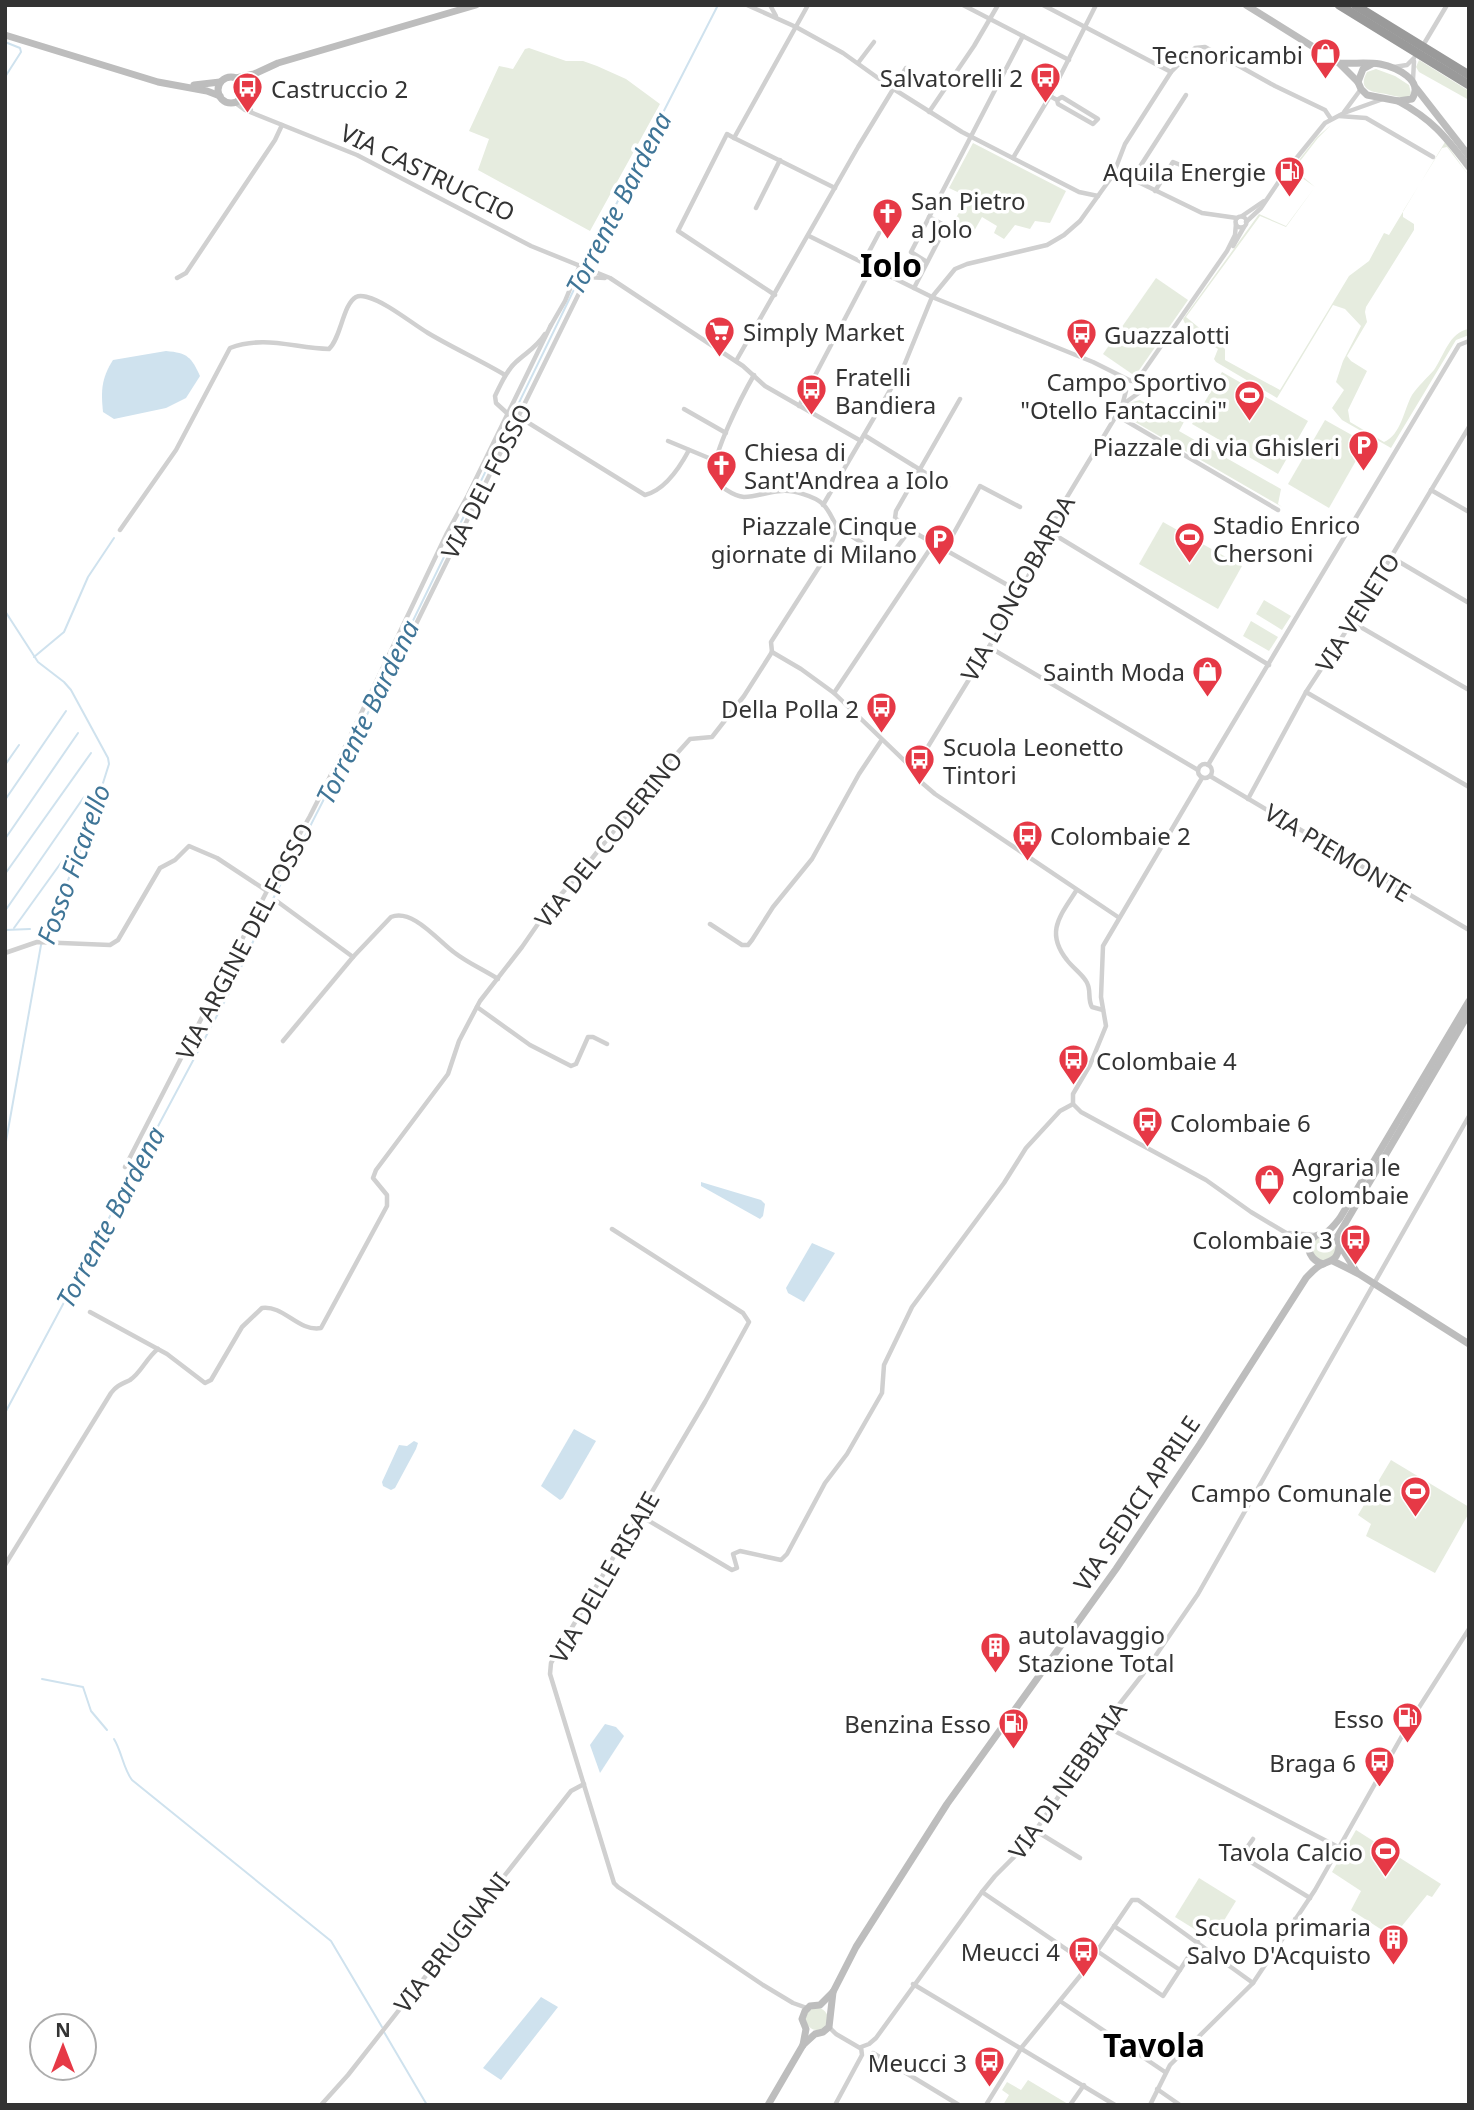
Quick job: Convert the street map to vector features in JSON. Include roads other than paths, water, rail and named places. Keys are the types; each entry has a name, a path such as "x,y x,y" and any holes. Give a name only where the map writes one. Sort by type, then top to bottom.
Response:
{"highway":[{"path":"1339,5 1469,85"},
{"path":"1354,5 1469,75"}],"main road":[{"path":"5,34 158,82 208,85 226,78 254,74 278,63 476,5"},
{"path":"1246,5 1339,63 1367,95 1398,101 1418,112 1438,128 1469,167"},
{"path":"1339,63 1387,66 1415,85 1469,156"},
{"path":"1360,86 1363,69 1375,64"},
{"path":"220,82 220,96 226,102 234,102 244,92 254,74"},
{"path":"236,78 242,83 244,92"},
{"path":"176,84 220,96"},
{"path":"1398,101 1412,99 1415,85"},
{"path":"1306,1278 1311,1241 1340,1218 1469,1001"},
{"path":"1306,1278 1338,1255 1338,1243 1469,1013"},
{"path":"1321,1234 1338,1243 1359,1274"},
{"path":"1310,1253 1318,1262 1324,1264"},
{"path":"1333,1261 1359,1274 1469,1344"},
{"name":"VIA SEDICI APRILE","path":"820,2005 833,1992 863,1936 947,1804 1116,1569 1306,1278"},
{"name":"VIA SEDICI APRILE","path":"822,2031 830,2013 833,1992"},
{"path":"768,2105 803,2045 806,2029 802,2019 808,2008 820,2005 830,2013"},
{"path":"806,2029 822,2031"},
{"path":"803,2045 822,2031"}],"street":[{"path":"747,5 796,27 858,62 892,88 971,136 1079,192 1098,196"},
{"path":"770,5 776,17"},
{"path":"734,138 808,5"},
{"path":"963,5 1069,60"},
{"path":"929,112 960,68 998,5"},
{"path":"1043,5 1171,72"},
{"path":"1013,158 1050,96 1096,5"},
{"path":"1425,42 1447,5"},
{"path":"927,262 911,252 1023,36"},
{"path":"858,62 874,42"},
{"path":"823,505 903,368 932,297 955,269 1047,245 1080,221 1113,175 1128,137 1171,72 1195,48 1205,47 1325,110 1333,118 1366,118 1433,157"},
{"path":"1387,66 1407,65 1414,58 1415,85"},
{"path":"736,362 892,88 906,68"},
{"path":"1344,113 1360,86"},
{"path":"244,92 245,104 258,115"},
{"path":"1132,179 1186,94"},
{"path":"1050,96 1057,100 1058,104 1093,124 1098,119 1062,97 1057,100"},
{"path":"1227,251 1315,132 1333,118 1384,98"},
{"name":"VIA CASTRUCCIO","path":"234,102 258,115 357,155 531,246 610,278 736,362 765,386 861,441"},
{"path":"1366,118 1368,104"},
{"path":"1074,114 1079,107"},
{"path":"177,278 186,273 275,140 282,125"},
{"path":"775,295 678,231 727,134 835,188"},
{"path":"755,208 780,160"},
{"path":"1155,191 1173,162 1213,178"},
{"path":"1113,175 1132,179 1210,216 1246,219 1245,225"},
{"path":"1117,376 1125,390 1134,397 1140,392 1139,384 1143,372 1227,251 1235,235 1239,217 1264,201"},
{"path":"914,288 946,226 929,217"},
{"path":"1236,224 1245,225"},
{"path":"863,263 880,233"},
{"path":"809,236 932,297 1093,362 1117,376 1139,384"},
{"path":"509,414 500,408 495,398 505,375 517,360 538,346 565,300 580,265"},
{"path":"799,406 872,267"},
{"name":"VIA DEL FOSSO","path":"386,685 587,277 610,278"},
{"path":"120,530 176,450 230,348 269,341 329,349 349,305 356,297 363,296 376,301 505,375"},
{"name":"VIA ARGINE DEL FOSSO","path":"125,1167 267,891 310,816 346,745 447,533 509,414 551,325"},
{"path":"1208,765 1459,345 1469,341"},
{"name":"VIA LONGOBARDA","path":"1122,406 1125,390 1143,372"},
{"path":"754,375 726,433 716,461 715,480 723,487 745,497 785,491 802,495 823,505 837,527 888,559 910,530"},
{"name":"VIA LONGOBARDA","path":"911,767 918,762 989,647 1020,592 1058,512 1116,415 1122,406 1134,397"},
{"path":"960,399 894,514 897,520 910,530 1020,592"},
{"path":"684,409 726,433"},
{"path":"1116,415 1278,509"},
{"path":"519,417 645,495 655,491 673,475 689,450"},
{"name":"VIA VENETO","path":"1248,799 1306,692 1352,622 1469,427"},
{"path":"864,435 948,487"},
{"path":"668,441 716,461"},
{"path":"945,549 981,486 1020,507"},
{"path":"1431,490 1469,512"},
{"name":"VIA DEL CODERINO","path":"158,1349 205,1383 214,1376 242,1326 262,1308 273,1309 307,1329 323,1326 387,1206 387,1195 373,1178 376,1170 448,1074 459,1041 477,1007 549,908 662,770 690,739 712,737 744,696 772,652 771,642 822,564 837,527"},
{"path":"1050,532 1269,665"},
{"path":"834,693 934,543"},
{"path":"1391,557 1469,603"},
{"path":"1352,622 1469,690"},
{"path":"989,647 1198,770 1202,778"},
{"path":"772,652 834,693 911,767 921,782 935,794 1118,917"},
{"path":"1306,692 1469,787"},
{"path":"710,924 739,944 745,945 752,940 773,906 812,859 859,774 881,741"},
{"path":"1198,770 1202,765 1208,765"},
{"path":"1208,765 1212,770 1210,776 1202,778 1103,946 1100,977 1106,1019 1104,1032 1073,1094 1073,1104 1081,1112 1206,1180 1298,1240 1310,1253"},
{"name":"VIA PIEMONTE","path":"1210,776 1468,929"},
{"path":"5,953 37,942 110,945 118,940 160,869 176,860 189,846 217,858 267,891"},
{"path":"1076,891 1058,919 1055,932 1057,942 1066,958 1088,984 1090,1003 1103,1010"},
{"path":"278,902 353,957"},
{"path":"283,1041 353,957 391,917 402,915 439,937 454,952 498,979"},
{"path":"477,1007 530,1045 571,1066 576,1064 589,1036 607,1044"},
{"path":"639,1515 732,1570 737,1568 733,1554 740,1551 781,1560 787,1554 825,1483 847,1454 882,1393 884,1365 912,1307 1004,1183 1026,1148 1052,1118 1073,1104"},
{"name":"VIA DI NEBBIAIA","path":"860,2048 869,2044 995,1876 1019,1854 1103,1725 1143,1674 1210,1575 1469,1116"},
{"name":"VIA DELLE RISAIE","path":"612,1229 743,1313 749,1322 551,1663 550,1674 614,1883 793,2003 800,2010 802,2019"},
{"path":"1284,1233 1321,1234"},
{"path":"5,1565 111,1393 116,1386 131,1379 158,1349 90,1312"},
{"path":"1150,2105 1165,2071 1185,2048 1253,1983 1310,1898 1411,1720 1469,1629"},
{"path":"1103,1725 1340,1848"},
{"name":"VIA BRUGNANI","path":"321,2105 348,2075 571,1791 584,1784"},
{"path":"1036,1831 1080,1858"},
{"path":"1253,1839 1241,1856 1310,1898"},
{"path":"982,1892 1088,1964"},
{"path":"986,2105 1022,2048 1088,1964 1132,1900 1138,1900 1253,1983"},
{"path":"1295,1919 1320,1936"},
{"path":"1114,1926 1180,1970"},
{"path":"1097,1951 1163,1996 1198,1942"},
{"path":"914,1984 1115,2105"},
{"path":"1060,2001 1165,2071"},
{"name":"VIA DELLE RISAIE","path":"793,2003 808,2008"},
{"path":"822,2031 836,2034 860,2048 862,2055 835,2105"},
{"path":"869,2044 873,2053 959,2105"},
{"path":"862,2055 868,2057 873,2053"},
{"path":"1070,2105 1084,2085"},
{"path":"1157,2089 1180,2105"}],"water":[{"path":"166,351 188,357 200,376 186,398 166,408 114,419 103,412 103,385 113,360"},
{"path":"701,1182 761,1200 765,1204 763,1216 760,1219 701,1186"},
{"path":"812,1243 835,1253 804,1302 788,1293 786,1288"},
{"path":"574,1429 596,1441 560,1500 541,1486"},
{"path":"414,1441 418,1443 416,1449 395,1488 391,1490 383,1486 382,1482 399,1445 407,1446"},
{"path":"605,1724 616,1727 624,1736 600,1773 590,1745"},
{"path":"541,1997 558,2007 501,2080 483,2068"}],"waterway":[{"name":"Torrente Bardena","path":"5,1413 228,995 601,234 718,5"},
{"name":"Fosso Ficarello","path":"5,42 20,48 21,52 5,77"},
{"path":"34,657 64,632 88,577 114,538"},
{"name":"Fosso Ficarello","path":"5,611 38,662 71,690 109,764 86,837 41,945 5,1147"},
{"path":"5,800 66,711"},
{"path":"5,839 78,733"},
{"path":"5,765 19,745"},
{"path":"5,874 91,753"},
{"path":"5,911 84,797"},
{"path":"14,928 63,860"},
{"path":"5,930 30,929"},
{"path":"42,1679 83,1687 91,1711 107,1730"},
{"path":"114,1739 132,1780 331,1941 382,2027"},
{"path":"384,2032 427,2105"}],"place":[{"name":"Tecnoricambi","path":"1326,81"},
{"name":"Salvatorelli 2","path":"1046,104"},
{"name":"Castruccio 2","path":"248,115"},
{"name":"Aquila Energie","path":"1289,198"},
{"name":"San Pietro a Jolo","path":"888,241"},
{"name":"Simply Market","path":"720,358"},
{"name":"Guazzalotti","path":"1081,361"},
{"name":"Fratelli Bandiera","path":"812,417"},
{"name":"Campo Sportivo \"Otello Fantaccini\"","path":"1250,422"},
{"name":"Piazzale di via Ghisleri","path":"1363,473"},
{"name":"Chiesa di Sant'Andrea a Iolo","path":"721,492"},
{"name":"Stadio Enrico Chersoni","path":"1190,565"},
{"name":"Piazzale Cinque giornate di Milano","path":"940,566"},
{"name":"Sainth Moda","path":"1208,698"},
{"name":"Della Polla 2","path":"882,735"},
{"name":"Scuola Leonetto Tintori","path":"920,787"},
{"name":"Colombaie 2","path":"1027,862"},
{"name":"Colombaie 4","path":"1073,1087"},
{"name":"Colombaie 6","path":"1147,1149"},
{"name":"Agraria le colombaie","path":"1269,1207"},
{"name":"Colombaie 3","path":"1356,1266"},
{"name":"Campo Comunale","path":"1415,1519"},
{"name":"autolavaggio Stazione Total","path":"995,1675"},
{"name":"Esso","path":"1407,1745"},
{"name":"Benzina Esso","path":"1014,1750"},
{"name":"Braga 6","path":"1379,1789"},
{"name":"Tavola Calcio","path":"1386,1878"},
{"name":"Scuola primaria Salvo D'Acquisto","path":"1394,1967"},
{"name":"Meucci 4","path":"1083,1978"},
{"name":"Meucci 3","path":"990,2089"}],"district":[{"name":"Iolo","path":"891,264"},
{"name":"Tavola","path":"1154,2044"}]}
